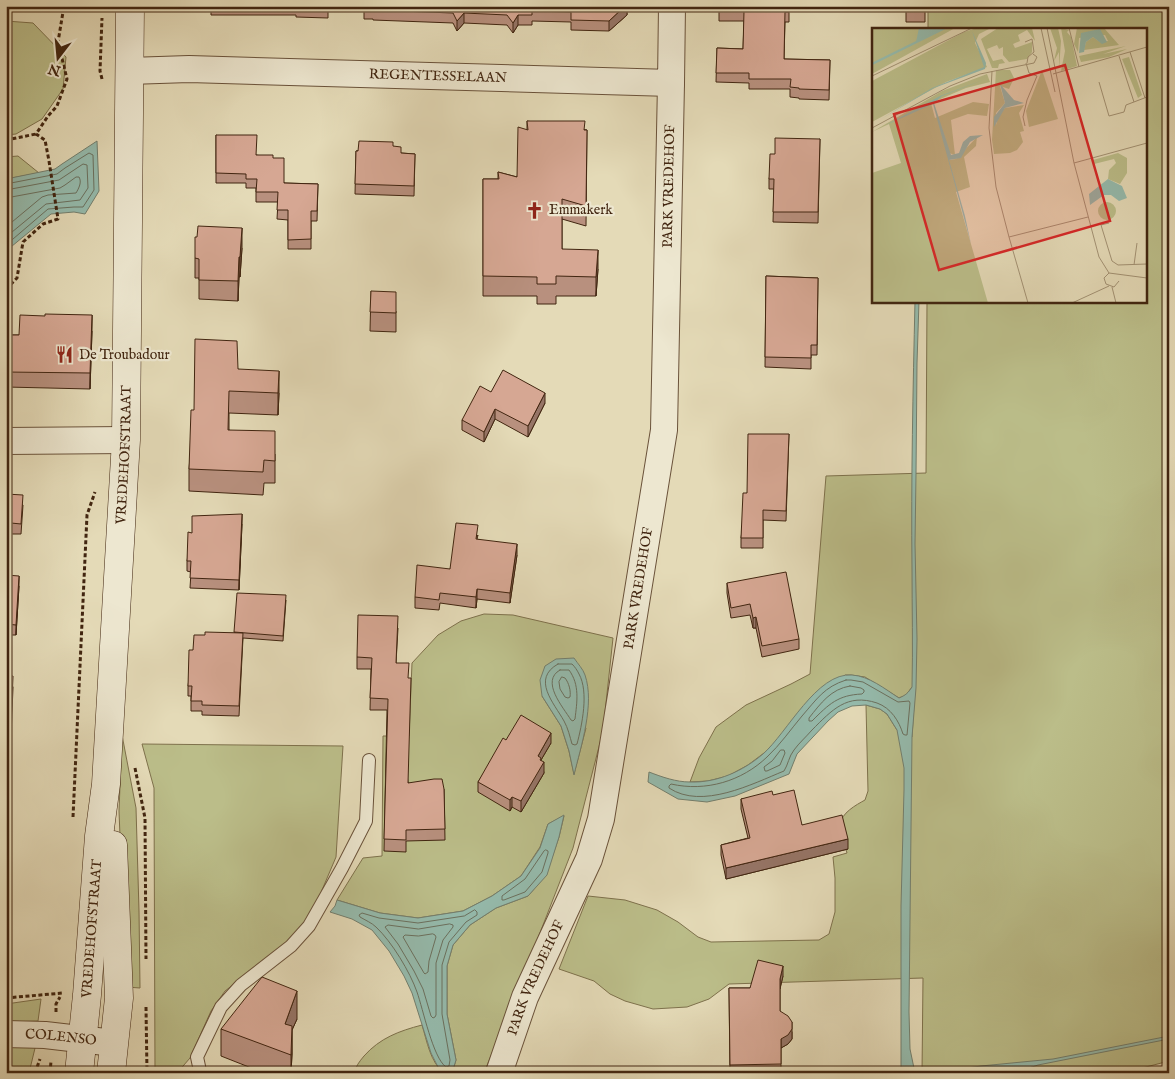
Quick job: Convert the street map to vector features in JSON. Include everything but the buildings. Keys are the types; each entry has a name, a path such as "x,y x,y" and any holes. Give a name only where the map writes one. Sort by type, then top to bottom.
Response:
{"main road":[{"name":"VREDEHOFSTRAAT","path":"80,1073 98,836 106,784 126,440 130,6"},
{"name":"VREDEHOFSTRAAT","path":"106,784 113,838 119,998 112,1073"}],"street":[{"path":"671,83 672,6"},
{"name":"REGENTESSELAAN","path":"129,71 189,69 671,83"},
{"name":"PARK VREDEHOF","path":"499,1073 525,997 589,859 601,819 664,430 671,83"},
{"path":"6,441 126,440"},
{"name":"COLENSO","path":"6,1034 38,1034 114,1043"}],"lane":[{"path":"203,1073 200,1071 197,1056 221,1007 241,985 291,946 309,926 342,868 366,821 369,760"}],"path":[{"path":"6,140 36,134 57,106 67,79 58,42 64,6"},
{"path":"102,81 100,71 103,12"},
{"path":"6,289 17,278 23,242 43,224 58,219 50,161 45,140 36,134"},
{"path":"73,820 87,515 97,488"},
{"path":"6,998 62,993 64,985"},
{"path":"146,1000 147,1073"}],"green space":[{"path":"928,6 1169,6 1169,1061 1123,1073 922,1073 923,978 729,984 709,999 687,1007 653,1009 625,1001 610,994 594,981 559,969 588,896 625,900 657,910 678,922 698,937 711,942 819,940 829,934 835,912 833,857 847,853 841,831 841,821 849,810 865,800 868,791 866,705 880,709 887,714 897,730 912,737 915,688 912,687 906,695 899,698 865,677 845,675 764,753 748,765 728,776 708,781 690,782 699,758 716,727 746,705 810,674 826,476 926,473 927,302 1148,302 1148,28 928,28"},
{"path":"6,21 33,23 66,57 63,89 42,119 16,134 6,135"},
{"path":"18,156 39,173 6,179 6,157"},
{"path":"484,614 513,615 613,638 603,731 573,848 484,1073 452,1073 456,1060 447,1014 447,966 453,945 470,925 496,908 528,896 546,875 564,816 548,824 540,847 521,876 492,896 463,911 418,918 380,913 337,900 363,858 382,856 383,736 409,736 412,663 438,635 461,621","holes":["542,696 586,728 574,774 561,726"]},
{"path":"122,735 136,808 140,988 126,987 119,811"},
{"path":"142,744 343,746 336,857 322,890 321,901 291,938 225,991 211,1011 190,1058 177,1073 155,1073 154,788"},
{"path":"41,999 38,1021 6,1022 6,1004"},
{"path":"422,1025 432,1057 444,1073 354,1073 362,1058 377,1044 405,1030"},
{"path":"36,1044 29,1073 6,1073 6,1045"}],"water":[{"path":"97,141 99,191 85,214 74,212 51,214 6,251 6,179 55,169"},
{"path":"915,302 919,302 915,544 917,639 912,737 909,1012 910,1049 915,1073 901,1073 901,906 904,768 897,730 887,714 880,709 866,705 852,706 838,712 797,754 789,774 735,796 707,802 678,799 648,782 649,772 674,780 700,782 720,778 738,771 763,754 815,693 827,683 839,677 852,675 865,678 899,698 907,694 912,687 912,468"},
{"path":"574,658 585,675 588,686 588,712 574,775 561,726 542,696 540,680 545,666 556,659"},
{"path":"564,815 547,875 528,896 496,908 470,925 453,945 447,966 447,1014 456,1060 452,1073 444,1073 439,1069 431,1053 412,993 389,951 372,930 352,919 330,912 337,900 380,913 418,918 463,911 492,896 521,876 540,848 548,824"},
{"path":"1169,1036 1169,1039 1038,1065 1014,1073 933,1073 1053,1059"}],"place":[{"name":"Emmakerk","path":"535,210"},
{"name":"De Troubadour","path":"65,355"}]}
